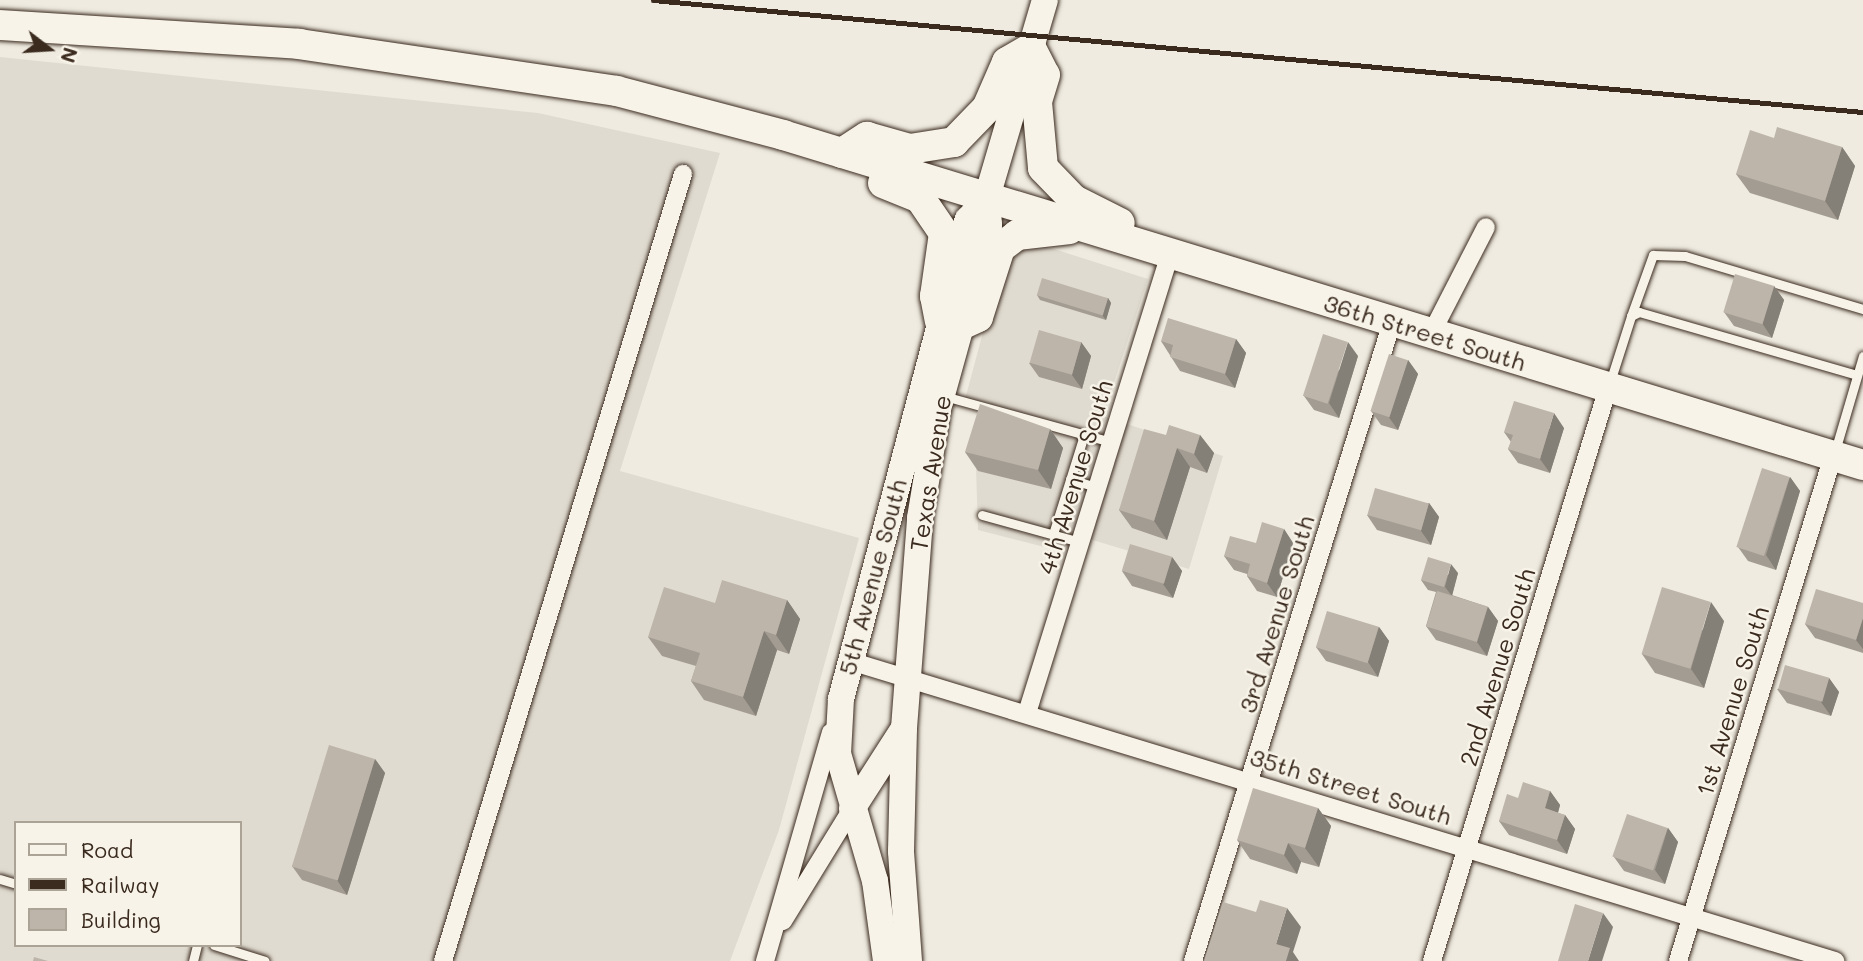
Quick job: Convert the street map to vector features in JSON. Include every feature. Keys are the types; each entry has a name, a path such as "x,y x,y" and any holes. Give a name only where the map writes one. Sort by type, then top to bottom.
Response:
{"highway":[{"path":"0,25 299,44 568,82 691,109 749,143 920,198 943,233 935,296 950,324 978,317 1000,248 1017,235 1084,228"},
{"path":"842,153 867,137 910,149 954,142 987,108 1007,62 1031,48 1045,75 1037,102 1043,168 1097,215 1195,247 1223,271"},
{"name":"36th Street South","path":"691,109 1863,465"}],"main road":[{"path":"987,197 1045,0"},
{"name":"5th Avenue South","path":"841,699 950,324 968,220 987,197"},
{"name":"Texas Avenue","path":"909,961 901,851 907,678 920,518 942,395 950,324"},
{"path":"841,699 838,754 875,881 886,961"},
{"path":"852,809 904,727"}],"street":[{"path":"443,961 683,174"},
{"path":"1431,334 1486,228"},
{"name":"4th Avenue South","path":"1027,713 1170,255"},
{"name":"3rd Avenue South","path":"1193,961 1392,322"},
{"name":"2nd Avenue South","path":"1432,961 1608,388"},
{"name":"1st Avenue South","path":"1678,961 1833,456"},
{"name":"35th Street South","path":"850,661 1249,780 1835,961"},
{"name":"5th Avenue South","path":"765,961 841,699"},
{"path":"770,942 852,809"}],"lane":[{"path":"1608,388 1653,255 1685,256 1863,309"},
{"path":"1631,316 1639,312 1857,375"},
{"path":"1833,456 1863,356"},
{"path":"942,395 1111,442"},
{"path":"1053,534 1084,435"},
{"path":"1070,479 1097,487"},
{"path":"982,515 1080,542"},
{"path":"220,947 265,961"}],"shaded area":[{"path":"0,57 538,113 720,153 620,471 859,538 779,830 730,961 0,961"},
{"path":"1032,242 1148,279 1103,416 1223,456 1189,569 1066,532 1060,551 978,530 976,467 989,412 963,407 999,272"}],"building":[{"path":"1777,127 1842,147 1825,201 1736,174 1750,130 1774,138"},
{"path":"1735,274 1774,286 1763,324 1723,312"},
{"path":"1042,278 1108,298 1103,315 1037,295"},
{"path":"1168,318 1236,339 1225,374 1170,357 1173,345 1161,341"},
{"path":"1039,330 1081,342 1072,375 1030,363"},
{"path":"1323,334 1348,342 1328,404 1303,396"},
{"path":"1389,354 1408,360 1389,417 1370,411"},
{"path":"1514,401 1554,413 1540,459 1508,449 1513,435 1504,432"},
{"path":"980,404 1050,429 1038,470 965,452"},
{"path":"1169,425 1200,435 1194,454 1177,448 1154,521 1119,510 1144,429 1166,435"},
{"path":"1762,468 1790,477 1764,556 1736,547"},
{"path":"1375,488 1429,503 1421,530 1367,515"},
{"path":"1262,522 1284,529 1267,583 1247,576 1250,564 1224,556 1230,536 1256,543"},
{"path":"1130,544 1172,557 1164,584 1122,571"},
{"path":"1428,557 1451,564 1444,587 1421,580"},
{"path":"722,580 787,600 776,635 764,631 743,697 691,681 700,653 648,637 664,587 715,603"},
{"path":"1662,587 1711,602 1690,669 1642,654"},
{"path":"1816,589 1863,603 1863,618 1856,640 1805,624"},
{"path":"1437,591 1488,606 1477,642 1426,626"},
{"path":"1327,611 1379,627 1368,663 1316,647"},
{"path":"1785,665 1829,678 1822,702 1778,689"},
{"path":"329,745 375,759 338,880 292,866"},
{"path":"1523,782 1550,791 1545,808 1565,815 1557,840 1499,821 1507,794 1518,798"},
{"path":"1253,788 1318,808 1305,848 1288,843 1284,855 1237,840"},
{"path":"1627,814 1668,828 1653,871 1612,857"},
{"path":"1260,900 1287,908 1276,944 1290,948 1286,961 1204,961 1223,902 1256,912"},
{"path":"1575,904 1603,913 1588,961 1558,961"}],"railway":[{"path":"653,0 1863,112"}]}
